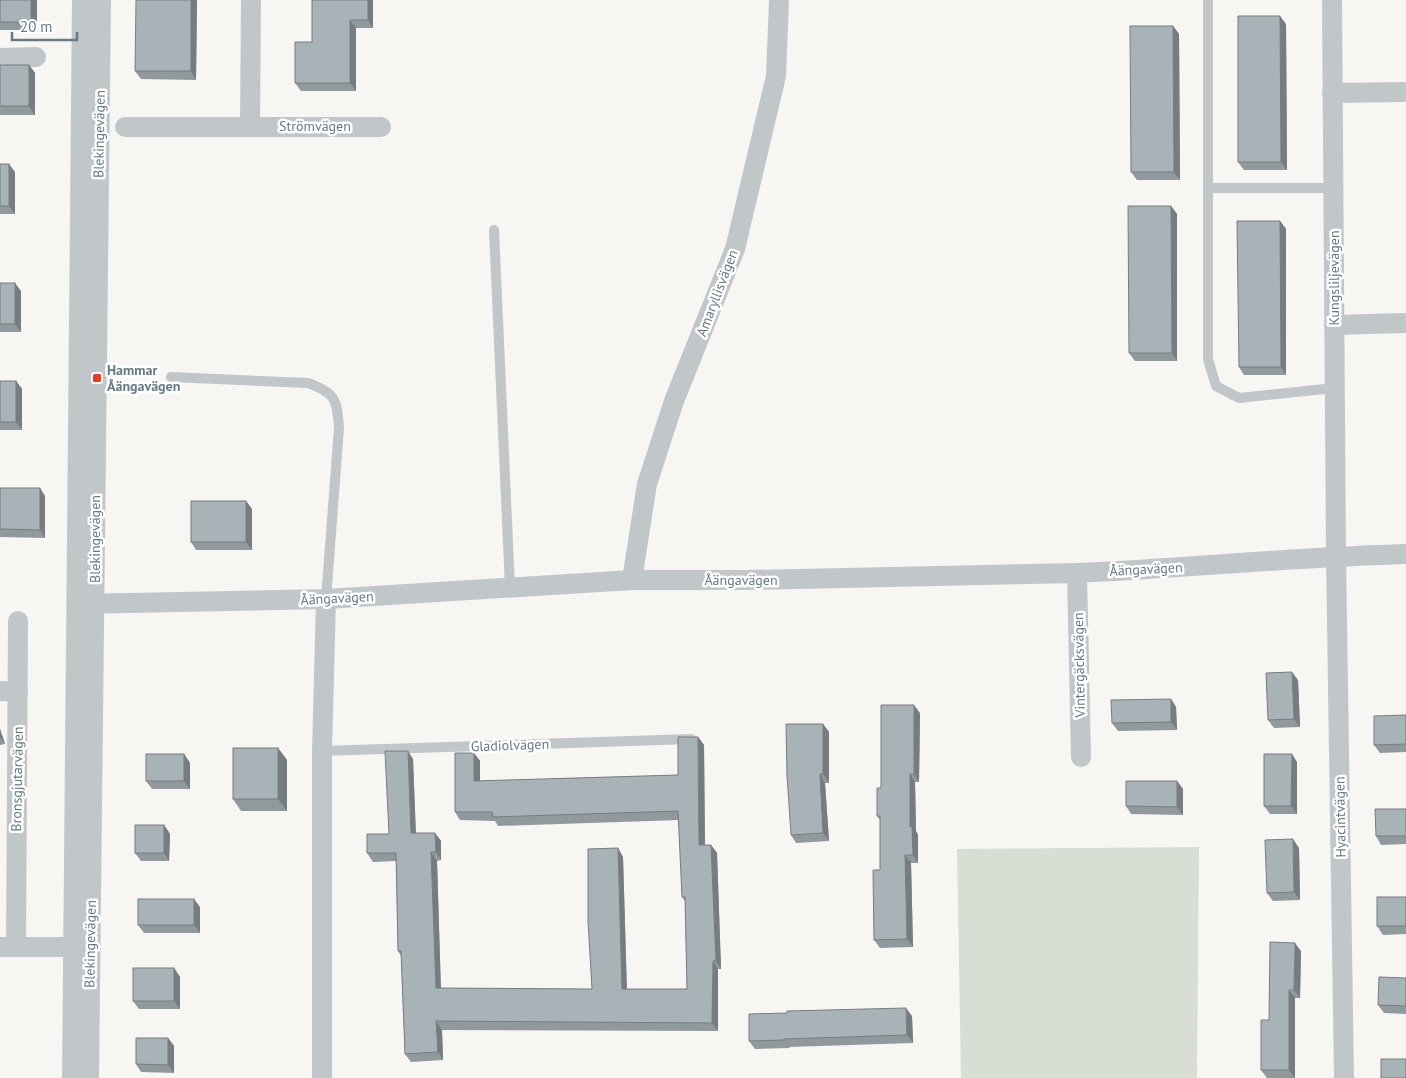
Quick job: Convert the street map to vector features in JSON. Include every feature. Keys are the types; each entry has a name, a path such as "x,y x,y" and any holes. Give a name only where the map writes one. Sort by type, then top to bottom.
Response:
{"street":[{"name":"Blekingevägen","path":"82,0 86,603"},
{"name":"Blekingevägen","path":"72,1078 82,947 86,603 101,0"},
{"path":"250,126 251,0"},
{"name":"Amaryllisvägen","path":"632,580 647,484 674,401 735,249 776,76 779,0"},
{"name":"Kungsliljevägen","path":"1332,0 1336,556"},
{"path":"0,58 36,57"},
{"path":"1332,93 1406,92"},
{"name":"Strömvägen","path":"126,127 381,127"},
{"path":"1334,325 1406,323"},
{"name":"Åängavägen","path":"86,603 326,600 632,580 745,580 1077,572 1336,556 1406,554"},
{"name":"Hyacintvägen","path":"1336,556 1344,1078"},
{"name":"Vintergäcksvägen","path":"1077,572 1081,757"},
{"path":"322,1078 322,751 326,600"},
{"name":"Bronsgjutarvägen","path":"18,621 9,692 8,947 82,947"},
{"name":"Blekingevägen","path":"82,947 89,1078"}],"lane":[{"path":"1208,0 1208,359 1216,386 1239,398 1334,388"},
{"path":"1208,188 1333,188"},
{"path":"494,230 510,588"},
{"path":"171,377 308,383 321,388 332,396 338,410 339,428 326,600"},
{"name":"Gladiolvägen","path":"322,751 697,738"}],"shaded area":[{"path":"1199,847 1197,1078 961,1078 957,849"}],"building":[{"path":"0,0 31,0 31,22 0,22"},
{"path":"136,0 191,0 191,71 135,71"},
{"path":"312,0 368,0 368,20 350,20 350,83 295,83 295,42 312,42"},
{"path":"1238,16 1280,16 1281,162 1238,162"},
{"path":"1130,26 1173,26 1174,172 1131,172"},
{"path":"0,65 29,65 29,106 0,106"},
{"path":"0,164 9,164 9,206 0,206"},
{"path":"1128,206 1171,206 1172,353 1129,353"},
{"path":"1237,221 1280,221 1281,367 1239,367"},
{"path":"0,283 15,283 15,324 0,324"},
{"path":"0,381 16,381 16,422 0,422"},
{"path":"0,488 40,488 40,530 0,529"},
{"path":"191,501 246,501 246,542 191,542"},
{"path":"1292,672 1294,719 1268,720 1266,673"},
{"path":"1171,699 1171,722 1112,723 1111,700"},
{"path":"881,705 914,705 914,774 910,774 910,827 912,826 913,855 905,855 907,939 874,940 873,870 880,870 880,816 877,816 877,788 881,788"},
{"path":"1406,715 1406,744 1374,745 1374,716"},
{"path":"786,724 823,724 823,774 820,774 823,833 791,835"},
{"path":"678,737 698,737 699,845 711,845 716,961 713,961 712,1023 436,1021 438,1052 405,1054 401,951 398,951 396,853 367,853 367,834 389,834 385,751 408,751 411,833 435,833 436,852 431,852 436,988 592,989 588,921 588,849 618,848 622,989 687,989 685,897 682,897 678,811 493,817 492,812 455,812 455,753 474,753 474,781 678,775"},
{"path":"233,748 278,748 278,799 233,799"},
{"path":"146,754 184,754 184,781 146,781"},
{"path":"1264,754 1292,754 1291,806 1264,806"},
{"path":"1126,781 1177,781 1177,807 1126,806"},
{"path":"1375,809 1406,809 1406,836 1376,836"},
{"path":"135,825 164,825 164,853 135,853"},
{"path":"1293,839 1294,892 1267,893 1265,840"},
{"path":"1377,897 1406,897 1406,926 1377,926"},
{"path":"138,899 194,899 194,925 138,925"},
{"path":"1270,942 1295,943 1294,990 1289,990 1289,1070 1261,1070 1261,1020 1269,1020"},
{"path":"133,968 174,968 174,1001 133,1001"},
{"path":"1379,977 1406,978 1406,1006 1378,1005"},
{"path":"906,1008 907,1035 749,1041 749,1014 787,1013 787,1011"},
{"path":"136,1038 168,1038 168,1065 136,1064"},
{"path":"1381,1059 1406,1059 1406,1078 1381,1078"}],"place":[{"name":"Hammar Åängavägen","path":"97,378"}]}
